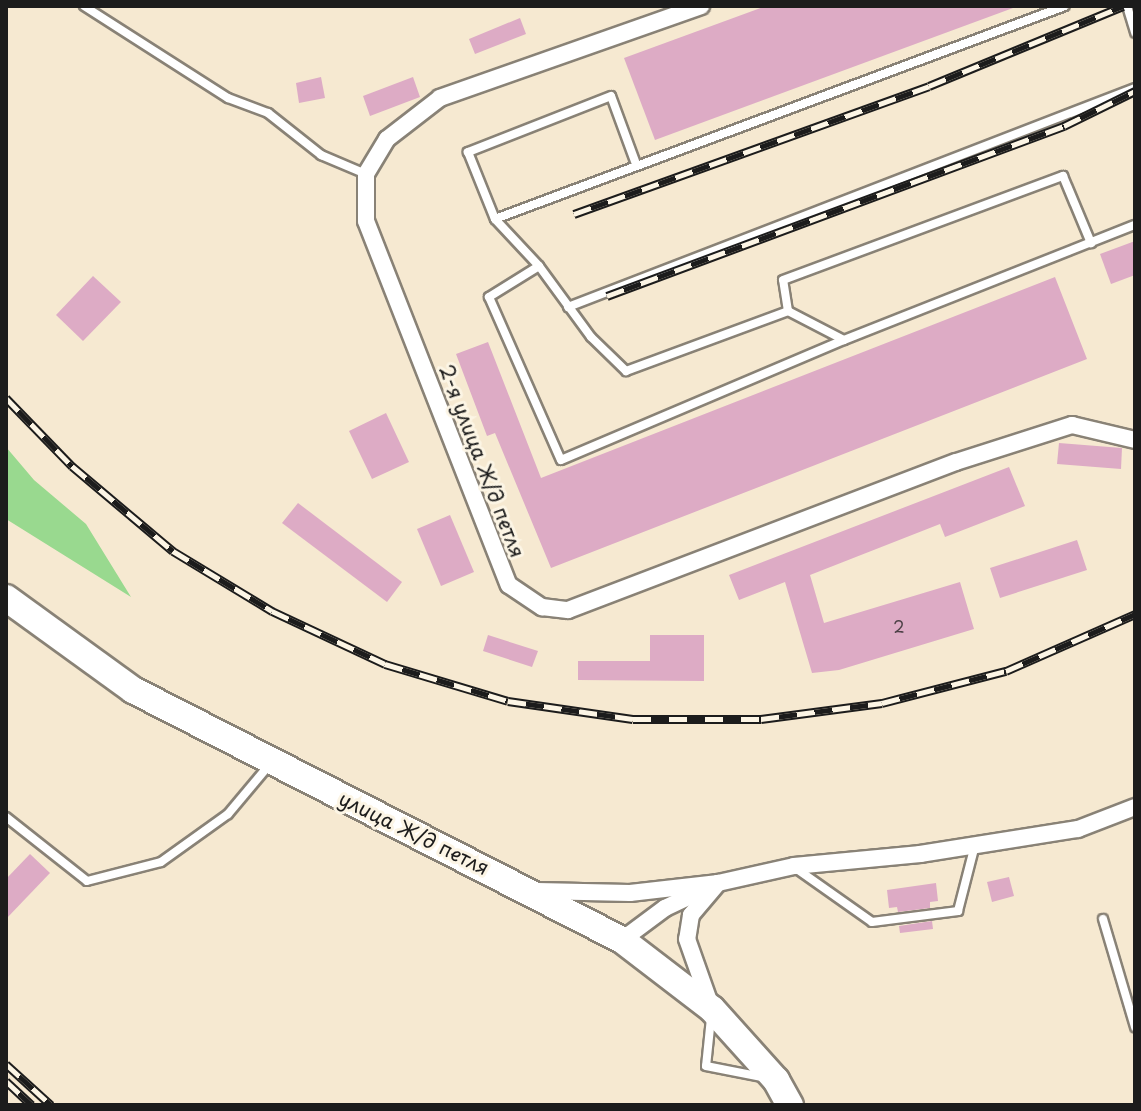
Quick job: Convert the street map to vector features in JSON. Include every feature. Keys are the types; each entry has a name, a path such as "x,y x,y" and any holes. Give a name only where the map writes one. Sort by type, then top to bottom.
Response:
{"main road":[{"name":"улица Ж/д петля","path":"6,598 133,690 532,891 622,940 712,1009 776,1080 790,1105"}],"street":[{"path":"366,174 387,139 440,98 701,6"},
{"name":"2-я улица Ж/д петля","path":"366,174 366,221 509,585 542,607 568,610 956,462 1072,425 1135,440"},
{"path":"532,891 630,893 718,883 794,866 975,845 1078,829 1135,807"},
{"path":"622,940 665,908 718,883"},
{"path":"712,1009 687,939 691,915 718,883"}],"lane":[{"path":"84,6 228,98 268,113 321,155 366,174"},
{"path":"495,219 1065,6"},
{"path":"1127,6 1135,33"},
{"path":"568,307 1135,88"},
{"path":"636,164 611,96 468,152 495,219 539,266 568,307 626,371 788,311 844,340"},
{"path":"788,311 783,280 1063,176 1091,243"},
{"path":"539,266 489,297 561,460 844,340 1135,225"},
{"path":"6,817 87,881 161,862 228,814 271,762"},
{"path":"794,866 872,922 958,911 975,845"},
{"path":"1103,919 1135,1027"},
{"path":"712,1009 706,1066 776,1080"}],"green space":[{"path":"6,447 34,480 86,524 131,597 6,519"}],"building":[{"path":"766,6 1013,8 655,140 624,58"},
{"path":"520,18 526,34 475,54 469,39"},
{"path":"321,77 325,98 299,103 296,83"},
{"path":"413,77 420,97 370,116 363,96"},
{"path":"1135,241 1135,275 1111,284 1100,254"},
{"path":"93,276 121,302 83,341 56,315"},
{"path":"1055,277 1087,359 551,568 495,433 487,436 456,354 488,342 541,478"},
{"path":"386,413 409,462 372,479 349,431"},
{"path":"1059,443 1122,448 1121,469 1057,464"},
{"path":"1009,467 1025,506 945,537 940,524 810,575 824,623 960,582 974,629 839,670 812,673 785,582 739,600 729,575"},
{"path":"298,503 402,582 387,602 282,523"},
{"path":"450,515 474,572 441,586 417,529"},
{"path":"1077,540 1087,570 1000,598 990,568"},
{"path":"488,635 538,651 532,667 483,651"},
{"path":"650,635 704,635 704,681 578,680 578,661 650,661"},
{"path":"30,854 50,873 6,919 6,879"},
{"path":"1009,877 1014,896 992,902 987,882"},
{"path":"936,883 938,901 930,902 930,908 898,912 897,907 889,908 887,890"},
{"path":"932,921 933,929 900,933 899,926"}],"railway":[{"path":"574,214 929,86 1123,6"},
{"path":"607,296 1064,126 1135,91"},
{"path":"6,398 72,466 173,551 272,611 385,664 508,701 633,719 761,719 882,703 1006,671 1135,614"},
{"path":"6,1064 51,1105"},
{"path":"6,1081 32,1105"}]}
